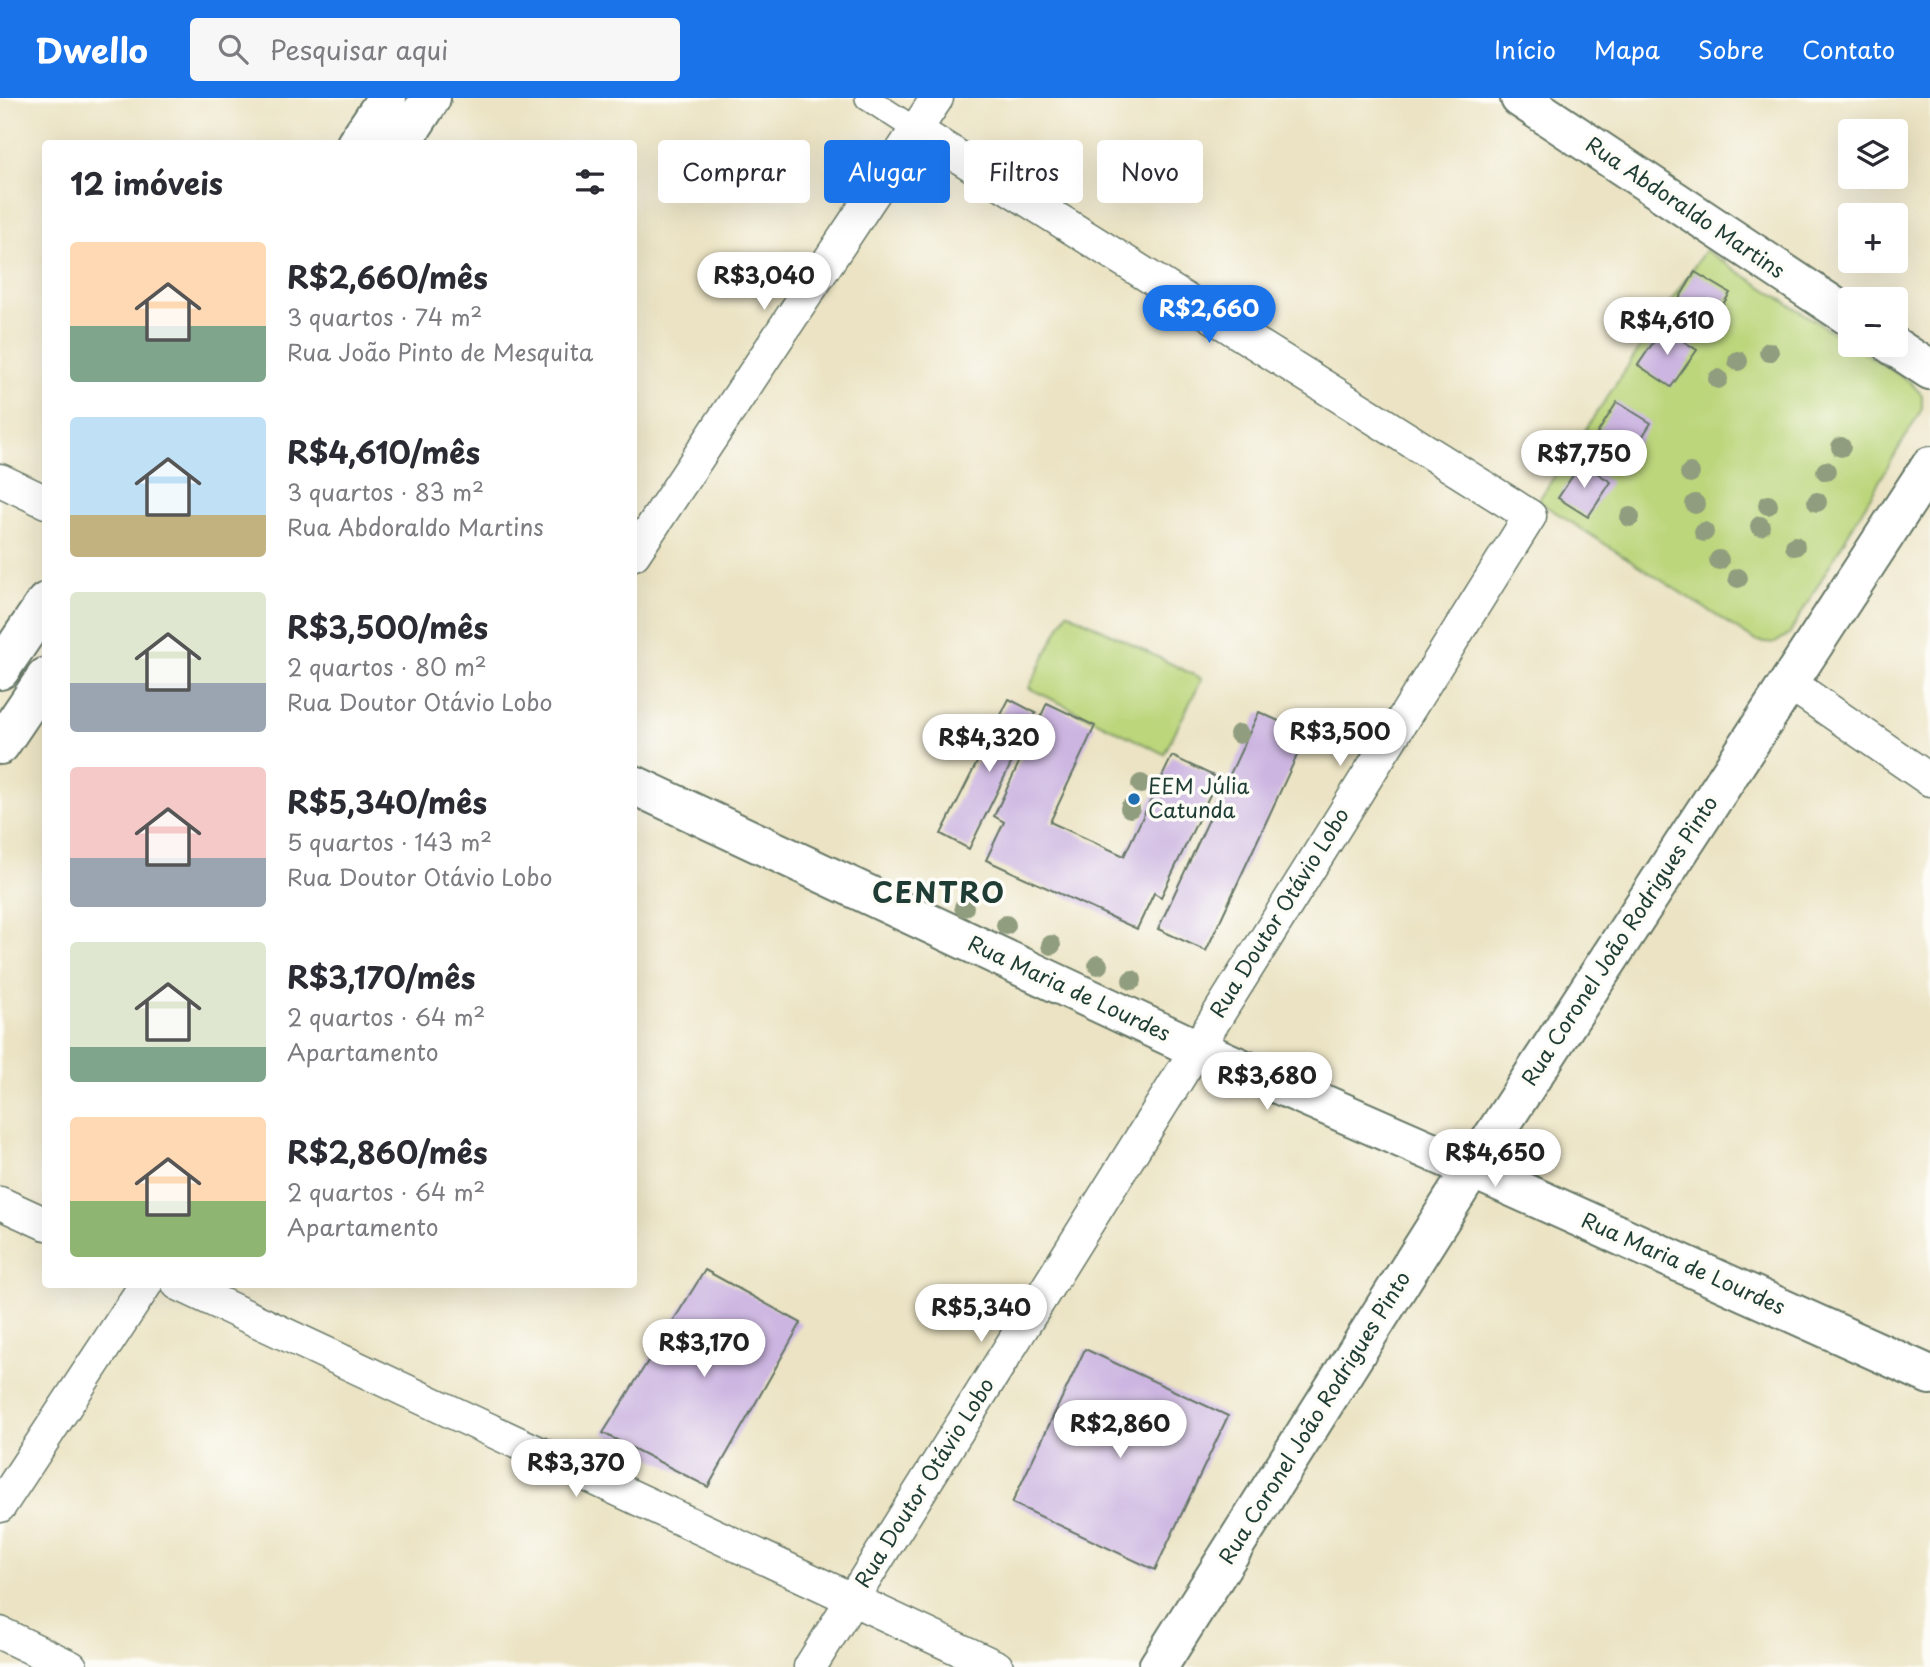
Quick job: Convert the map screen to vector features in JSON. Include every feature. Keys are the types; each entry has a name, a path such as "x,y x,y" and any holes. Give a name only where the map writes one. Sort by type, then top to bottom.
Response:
{"street":[{"path":"359,140 387,98"},
{"path":"404,140 431,98"},
{"path":"867,98 916,130"},
{"path":"637,549 937,98"},
{"name":"Rua Abdoraldo Martins","path":"1520,98 1838,309"},
{"name":"Rua Doutor Otávio Lobo","path":"810,1667 1530,516 916,130"},
{"path":"1908,356 1930,370"},
{"name":"Rua Coronel João Rodrigues Pinto","path":"1158,1667 1472,1169 1930,466"},
{"path":"0,480 42,500"},
{"path":"0,670 42,607"},
{"path":"1788,682 1930,780"},
{"path":"0,745 42,683"},
{"name":"Rua Maria de Lourdes","path":"637,786 1195,1048 1930,1375"},
{"path":"0,1203 42,1222"},
{"path":"0,1506 143,1288"},
{"path":"187,1288 997,1667"},
{"path":"0,1633 71,1667"}],"green space":[{"path":"1705,250 1838,336 1838,357 1871,357 1910,382 1922,395 1922,409 1789,634 1775,643 1756,641 1538,501"},
{"path":"1067,612 1202,679 1164,754 1029,688"}],"building":[{"path":"1695,272 1730,293 1703,336 1669,316"},
{"path":"1663,328 1697,350 1671,387 1638,365"},
{"path":"1617,402 1651,423 1622,469 1588,448"},
{"path":"1581,463 1611,482 1588,517 1558,498"},
{"path":"1009,699 1036,713 969,849 941,834"},
{"path":"1047,703 1095,726 1050,822 1124,856 1172,756 1218,778 1161,897 1154,893 1137,929 986,860 1004,822 994,816"},
{"path":"1259,712 1307,734 1206,951 1158,929"},
{"path":"705,1270 801,1323 708,1487 603,1433"},
{"path":"1085,1349 1228,1416 1155,1570 1012,1503"}],"place":[{"name":"EEM Júlia Catunda","path":"1134,799"}],"district":[{"name":"CENTRO","path":"939,893"}]}
